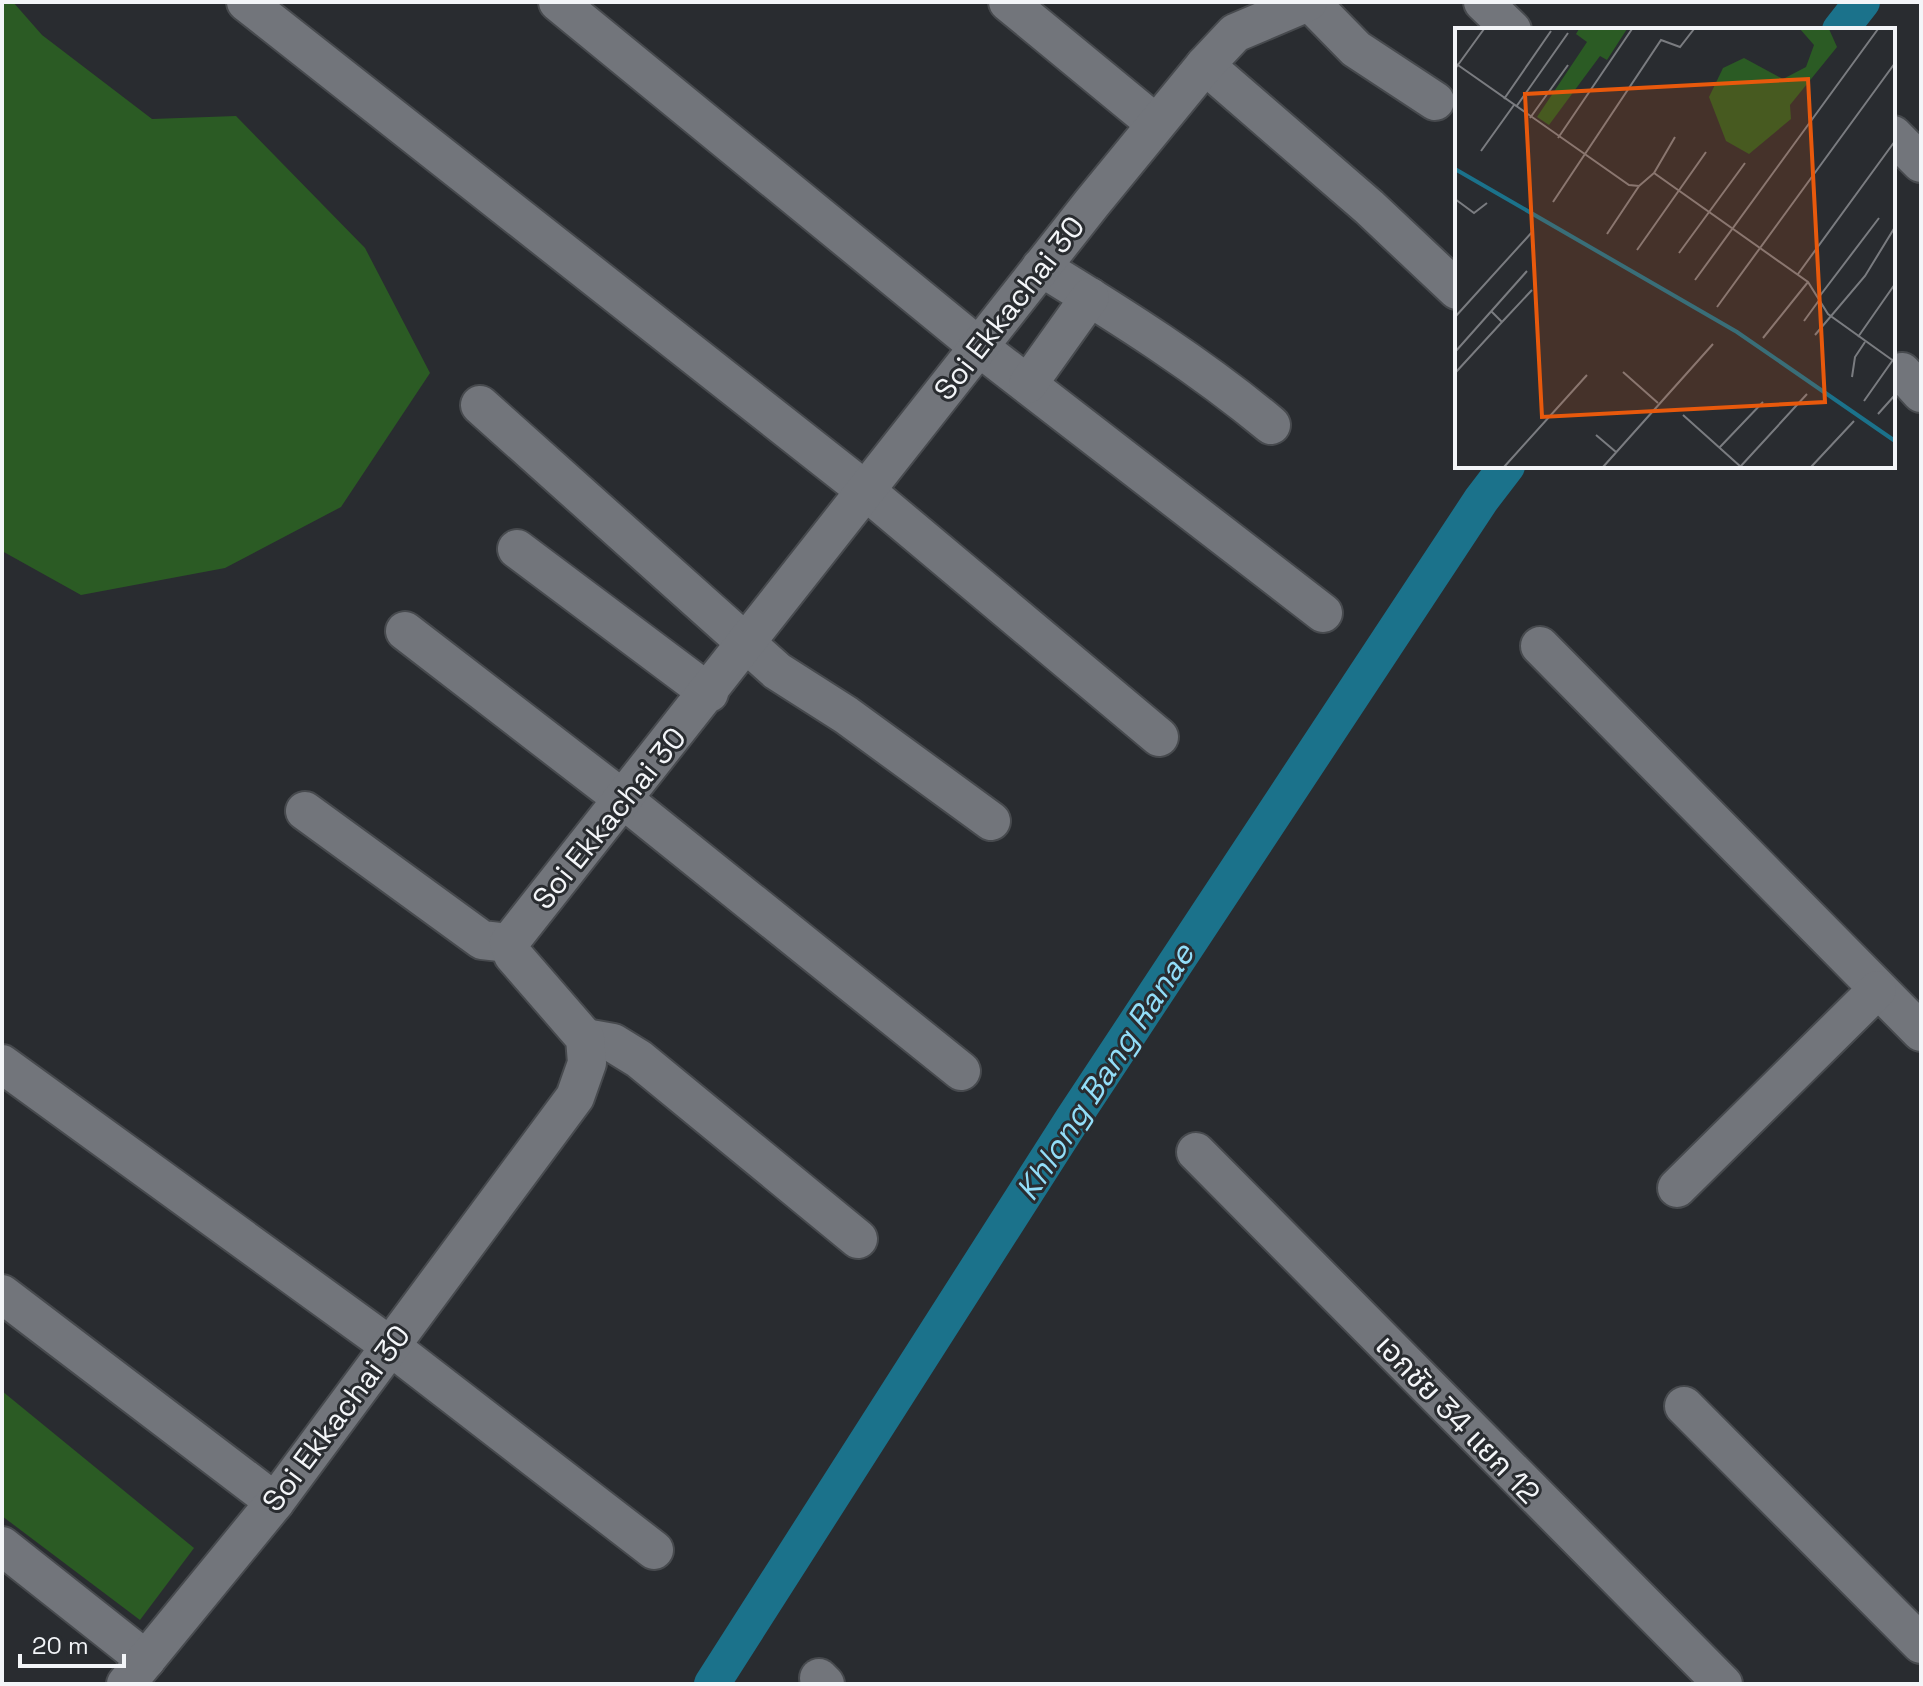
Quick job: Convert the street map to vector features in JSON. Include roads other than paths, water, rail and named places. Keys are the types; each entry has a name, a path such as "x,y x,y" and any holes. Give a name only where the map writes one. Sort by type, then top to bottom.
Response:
{"street":[{"path":"246,2 866,491 1159,737"},
{"path":"558,2 979,347 1323,613"},
{"path":"1008,2 1156,124"},
{"path":"1483,2 1510,28"},
{"path":"1300,3 1356,49 1435,101"},
{"name":"Soi Ekkachai 30","path":"509,943 709,693 1041,267 1205,65 1235,33 1300,3"},
{"path":"1205,65 1369,207 1455,288"},
{"path":"1895,137 1921,163"},
{"path":"1041,267 1223,384 1271,425"},
{"path":"1028,384 1090,297"},
{"path":"480,405 777,671 846,715 991,821"},
{"path":"517,549 709,693"},
{"path":"405,631 624,800 961,1071"},
{"path":"1540,646 1921,1032"},
{"path":"305,811 482,940 509,943 513,955 585,1038 613,1043 639,1059 858,1239"},
{"path":"1677,1188 1877,990"},
{"name":"Soi Ekkachai 30","path":"136,1672 275,1502 575,1097 587,1063 585,1038"},
{"path":"2,1064 390,1346 654,1550"},
{"name":"เอกชัย 34 แยก 12","path":"1196,1152 1723,1684"},
{"path":"2,1294 275,1502"},
{"path":"1684,1406 1921,1644"},
{"path":"2,1546 136,1672"}],"waterway":[{"name":"Khlong Bang Ranae","path":"1842,28 1862,2"},
{"name":"Khlong Bang Ranae","path":"712,1684 1072,1120 1481,500 1505,468"}]}
